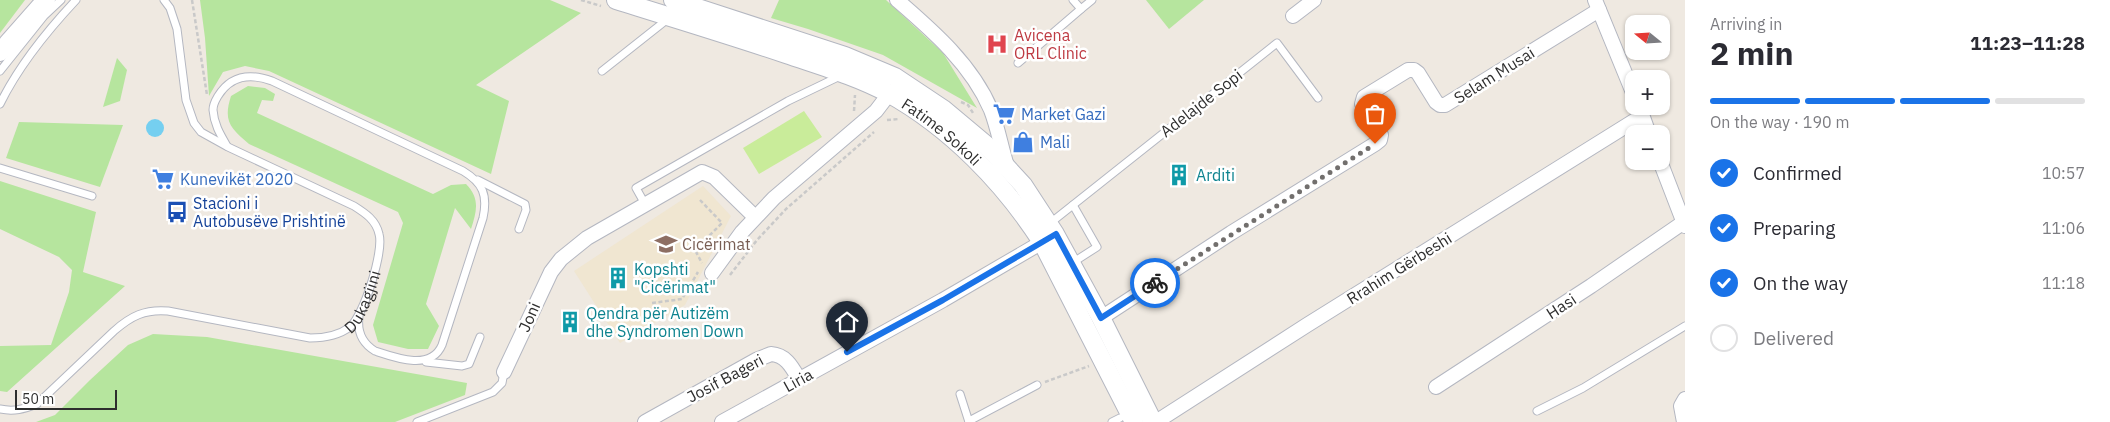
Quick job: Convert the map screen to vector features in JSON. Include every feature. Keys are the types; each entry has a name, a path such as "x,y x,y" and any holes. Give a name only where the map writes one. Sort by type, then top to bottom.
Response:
{"street":[{"path":"0,52 46,0"},
{"name":"Fatime Sokoli","path":"616,0 845,74 889,94 912,117 954,141 994,178 1024,215 1049,234 1072,263 1154,422"},
{"name":"Fatime Sokoli","path":"673,0 871,66 894,77 930,100 986,145 1023,185 1049,234 1127,420"},
{"path":"897,0 946,43 983,95 996,126 1006,166"},
{"path":"1293,16 1314,0"},
{"path":"1597,5 1625,73"},
{"name":"Selam Musai","path":"1101,318 1380,140 1381,135 1362,104 1364,97 1408,70 1414,70 1418,73 1436,102 1440,105 1445,105 1597,5"},
{"path":"712,273 755,217 774,198 876,111 889,94"},
{"path":"912,117 930,100"},
{"name":"Rrahim Gërbeshi","path":"1154,422 1634,115"},
{"path":"1663,170 1684,224"},
{"name":"Joni","path":"504,372 543,286 561,259 587,238 702,172 714,177 755,217"},
{"name":"Hasi","path":"1436,387 1684,224"},
{"name":"Liria","path":"722,422 943,300 1049,234"},
{"name":"Josif Bageri","path":"645,422 756,360 771,354 777,354 790,363 799,379"},
{"path":"1683,420 1681,406 1685,399"}],"lane":[{"path":"0,71 44,16 61,0"},
{"path":"0,104 9,86 36,45 76,0"},
{"name":"Dukagjini","path":"0,409 9,411 24,409 37,404 120,326 139,313 153,310 168,311 310,338 323,338 343,331 359,317 381,246 380,235 372,219 354,206 228,147 201,132 194,123 186,100 177,29 170,8 164,0"},
{"path":"1073,0 1081,9"},
{"path":"1018,63 1092,0"},
{"path":"602,71 670,17"},
{"name":"Adelajde Sopi","path":"1049,234 1073,205 1277,43 1318,98"},
{"path":"645,204 636,188 788,100 845,74"},
{"path":"228,147 215,123 213,104 228,84 236,78 244,76 262,78 473,177 525,204 526,210 518,229"},
{"path":"0,168 92,196"},
{"path":"423,361 436,356 440,351 483,218 485,195 473,177"},
{"path":"1072,263 1097,247 1073,205"},
{"path":"359,317 358,326 360,334 368,347 385,354 423,361 462,366 469,364 474,357 480,337"},
{"path":"1537,411 1584,388 1685,326"},
{"name":"Joni","path":"417,422 493,392 502,382 504,372"},
{"path":"960,394 969,421 1037,385"},
{"path":"1112,422 1127,420"}],"path":[{"path":"192,0 207,96 213,104"},
{"path":"881,125 886,120 912,117"},
{"path":"730,274 756,240 786,209 876,130"},
{"path":"652,304 682,299 702,264 695,250 722,223 700,200"},
{"path":"1037,385 1094,364"}],"shaded area":[{"name":"Cicërimat","path":"703,186 731,216 685,305 620,343 574,271"}],"green space":[{"path":"0,0 25,0 0,33"},
{"path":"200,0 550,0 581,13 476,85 509,101 491,174 269,71 245,66 223,72 209,96"},
{"path":"779,0 886,0 943,53 977,108 883,55 771,18"},
{"path":"1146,0 1204,0 1169,29"},
{"path":"117,58 127,70 120,101 103,107"},
{"path":"248,86 265,88 275,94 273,101 262,100 257,113 433,194 451,185 466,184 474,194 476,205 471,229 455,208 426,304 439,326 428,349 408,349 378,342 373,325 403,223 398,212 249,144 237,133 228,118 231,96"},
{"path":"804,111 822,137 759,174 743,148"},
{"path":"19,122 123,125 100,187 6,158"},
{"path":"0,181 96,212 83,272 125,286 7,392 0,391 0,346 51,345 69,292 72,270 59,257 0,229"},
{"path":"153,334 207,337 467,383 465,395 395,422 36,422 55,415 128,345"}],"water":[{"path":"155,119 161,122 164,128 161,134 155,137 149,134 146,128 149,122"}],"way so far":[{"path":"1155,283 1375,144"}],"place":[{"name":"Avicena ORL Clinic","path":"997,44"},
{"name":"Market Gazi","path":"1004,114"},
{"name":"Mali","path":"1023,142"},
{"name":"Arditi","path":"1179,175"},
{"name":"Kunevikët 2020","path":"163,179"},
{"name":"Stacioni i Autobusëve Prishtinë","path":"177,212"},
{"name":"Cicërimat","path":"666,244"},
{"name":"Kopshti \"Cicërimat\"","path":"618,278"},
{"name":"Qendra për Autizëm dhe Syndromen Down","path":"570,322"}],"route":[{"path":"847,352 943,300 1056,234 1101,318 1155,283"}]}
